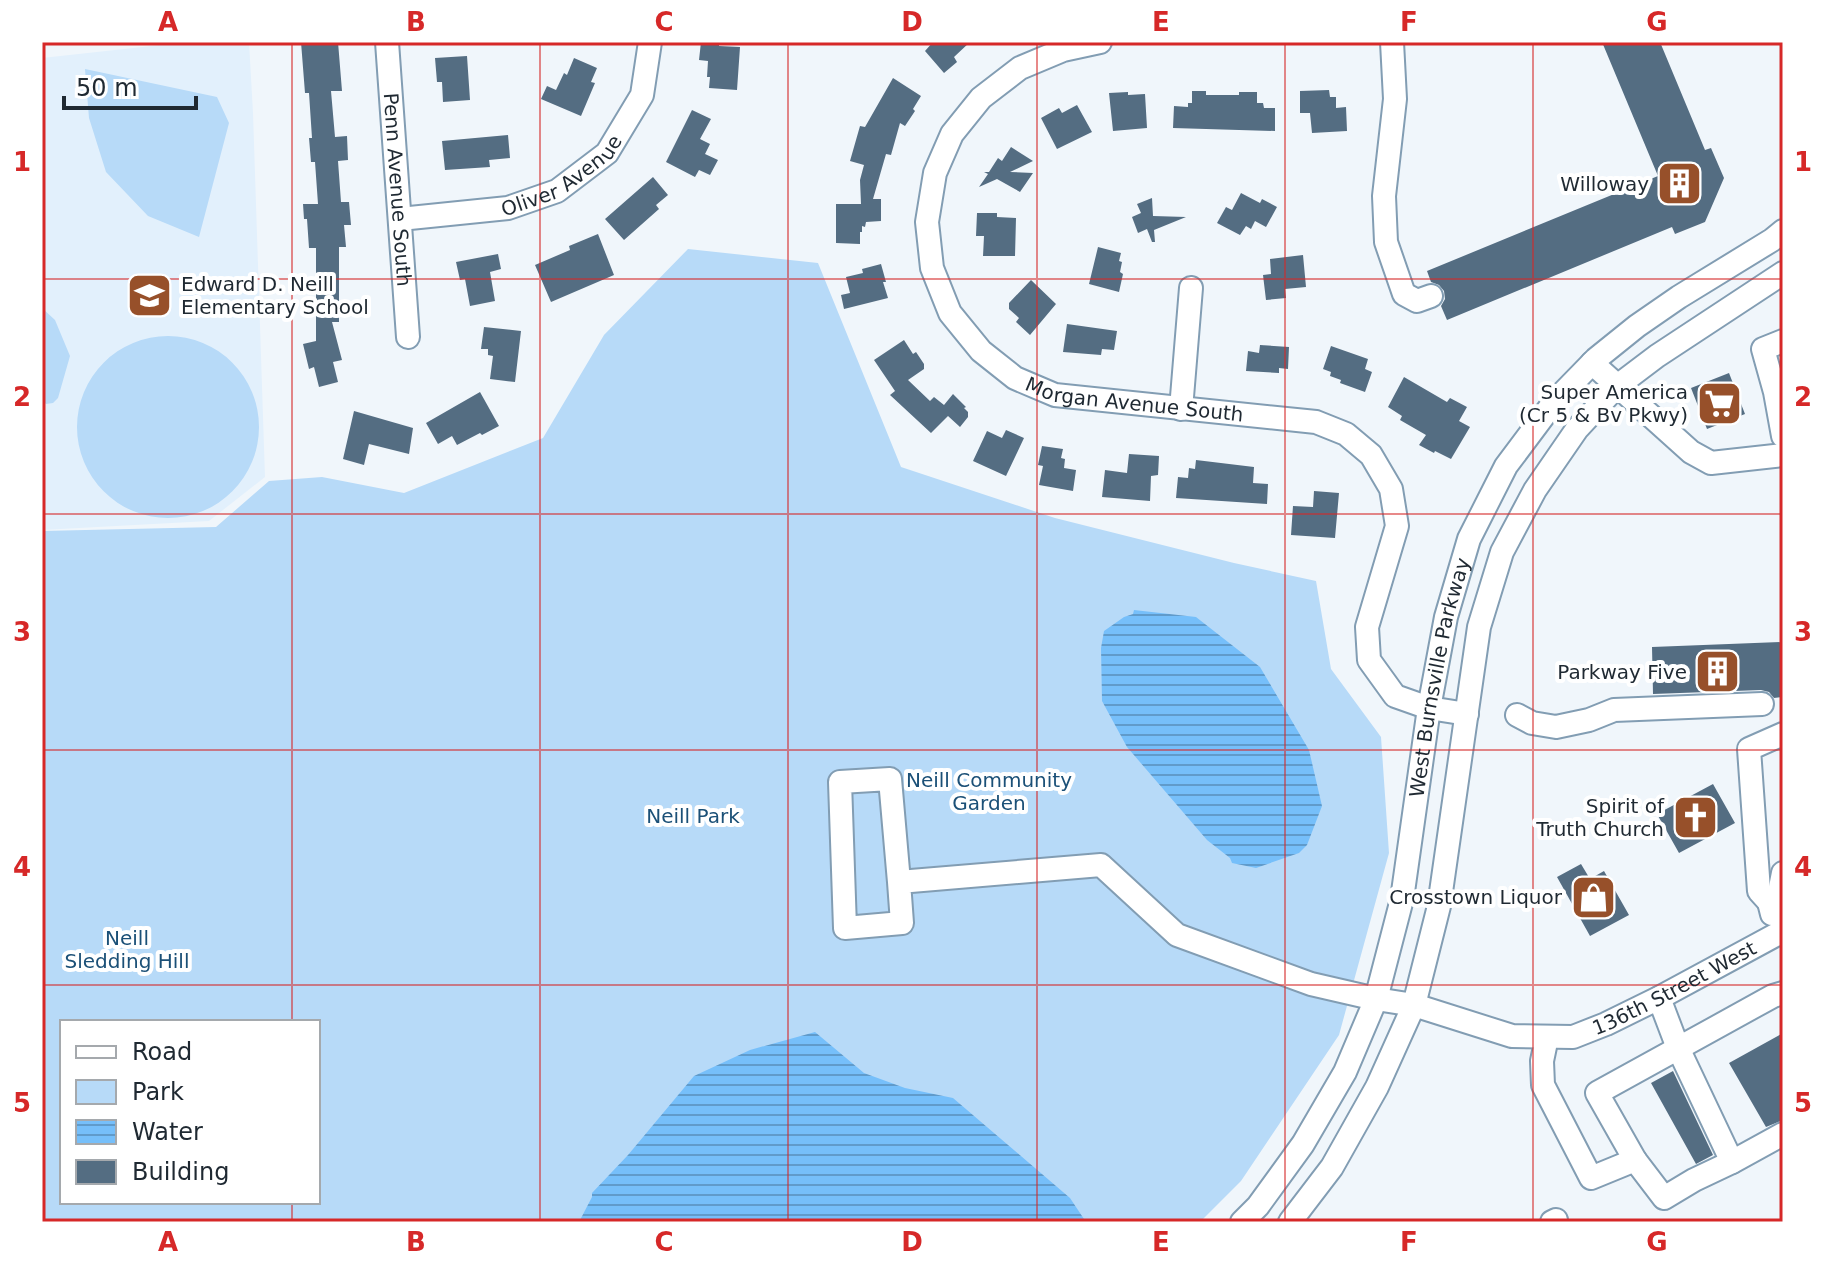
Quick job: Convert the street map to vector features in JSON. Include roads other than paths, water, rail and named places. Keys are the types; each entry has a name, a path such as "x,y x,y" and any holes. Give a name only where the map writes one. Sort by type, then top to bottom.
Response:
{"street":[{"name":"Penn Avenue South","path":"387,42 408,337"},
{"name":"Oliver Avenue","path":"400,219 508,208 557,191 607,153 642,95 650,42"},
{"name":"Morgan Avenue South","path":"1100,42 1063,50 1020,68 981,98 952,134 935,173 927,222 932,268 950,313 981,351 1015,378 1055,395 1316,422 1346,434 1371,455 1391,489 1397,526 1367,627 1369,660 1395,696 1429,708 1467,714"},
{"path":"1392,42 1395,99 1384,196 1386,242 1404,294 1417,301 1431,296"},
{"name":"West Burnsville Parkway","path":"1242,1222 1258,1206 1303,1144 1345,1072 1376,999 1402,899 1429,708 1446,617 1469,539 1506,466 1554,402 1592,363 1672,301 1783,231"},
{"name":"West Burnsville Parkway","path":"1290,1222 1340,1154 1377,1087 1414,1005 1439,906 1479,627 1502,552 1535,490 1577,429 1616,387 1657,356 1783,273"},
{"path":"1181,409 1191,288"},
{"path":"1783,341 1763,349 1783,436"},
{"path":"1592,363 1691,452 1711,463 1783,455"},
{"path":"1517,715 1532,723 1556,727 1589,720 1614,710 1762,704"},
{"path":"1781,932 1769,902 1759,891 1749,749 1783,734"},
{"path":"890,779 899,882 902,923 845,928 840,782 890,779"},
{"name":"136th Street West","path":"899,882 1101,865 1177,935 1311,984 1414,1005 1512,1036 1573,1037 1659,998 1781,932"},
{"path":"1769,902 1779,893 1783,873"},
{"path":"1783,993 1597,1093 1635,1160 1664,1198 1783,1134"},
{"path":"1659,998 1678,1048 1732,1162"},
{"path":"1547,1037 1542,1061 1543,1085 1591,1178 1635,1160"}],"water":[{"path":"1134,610 1196,617 1260,667 1309,750 1322,806 1307,845 1299,853 1256,868 1232,863 1207,840 1127,747 1102,701 1101,648 1104,631 1133,614"},
{"path":"815,1032 864,1073 905,1088 953,1098 1070,1198 1086,1222 579,1222 592,1193 694,1076 750,1050"}],"place":[{"name":"Willoway","path":"1680,184"},
{"name":"Edward D. Neill Elementary School","path":"150,295"},
{"name":"Super America (Cr 5 & Bv Pkwy)","path":"1719,403"},
{"name":"Parkway Five","path":"1718,672"},
{"name":"Spirit of Truth Church","path":"1695,817"},
{"name":"Crosstown Liquor","path":"1593,897"}],"park label":[{"name":"Neill Community Garden","path":"989,792"},
{"name":"Neill Park","path":"693,816"},
{"name":"Neill Sledding Hill","path":"127,950"}]}
